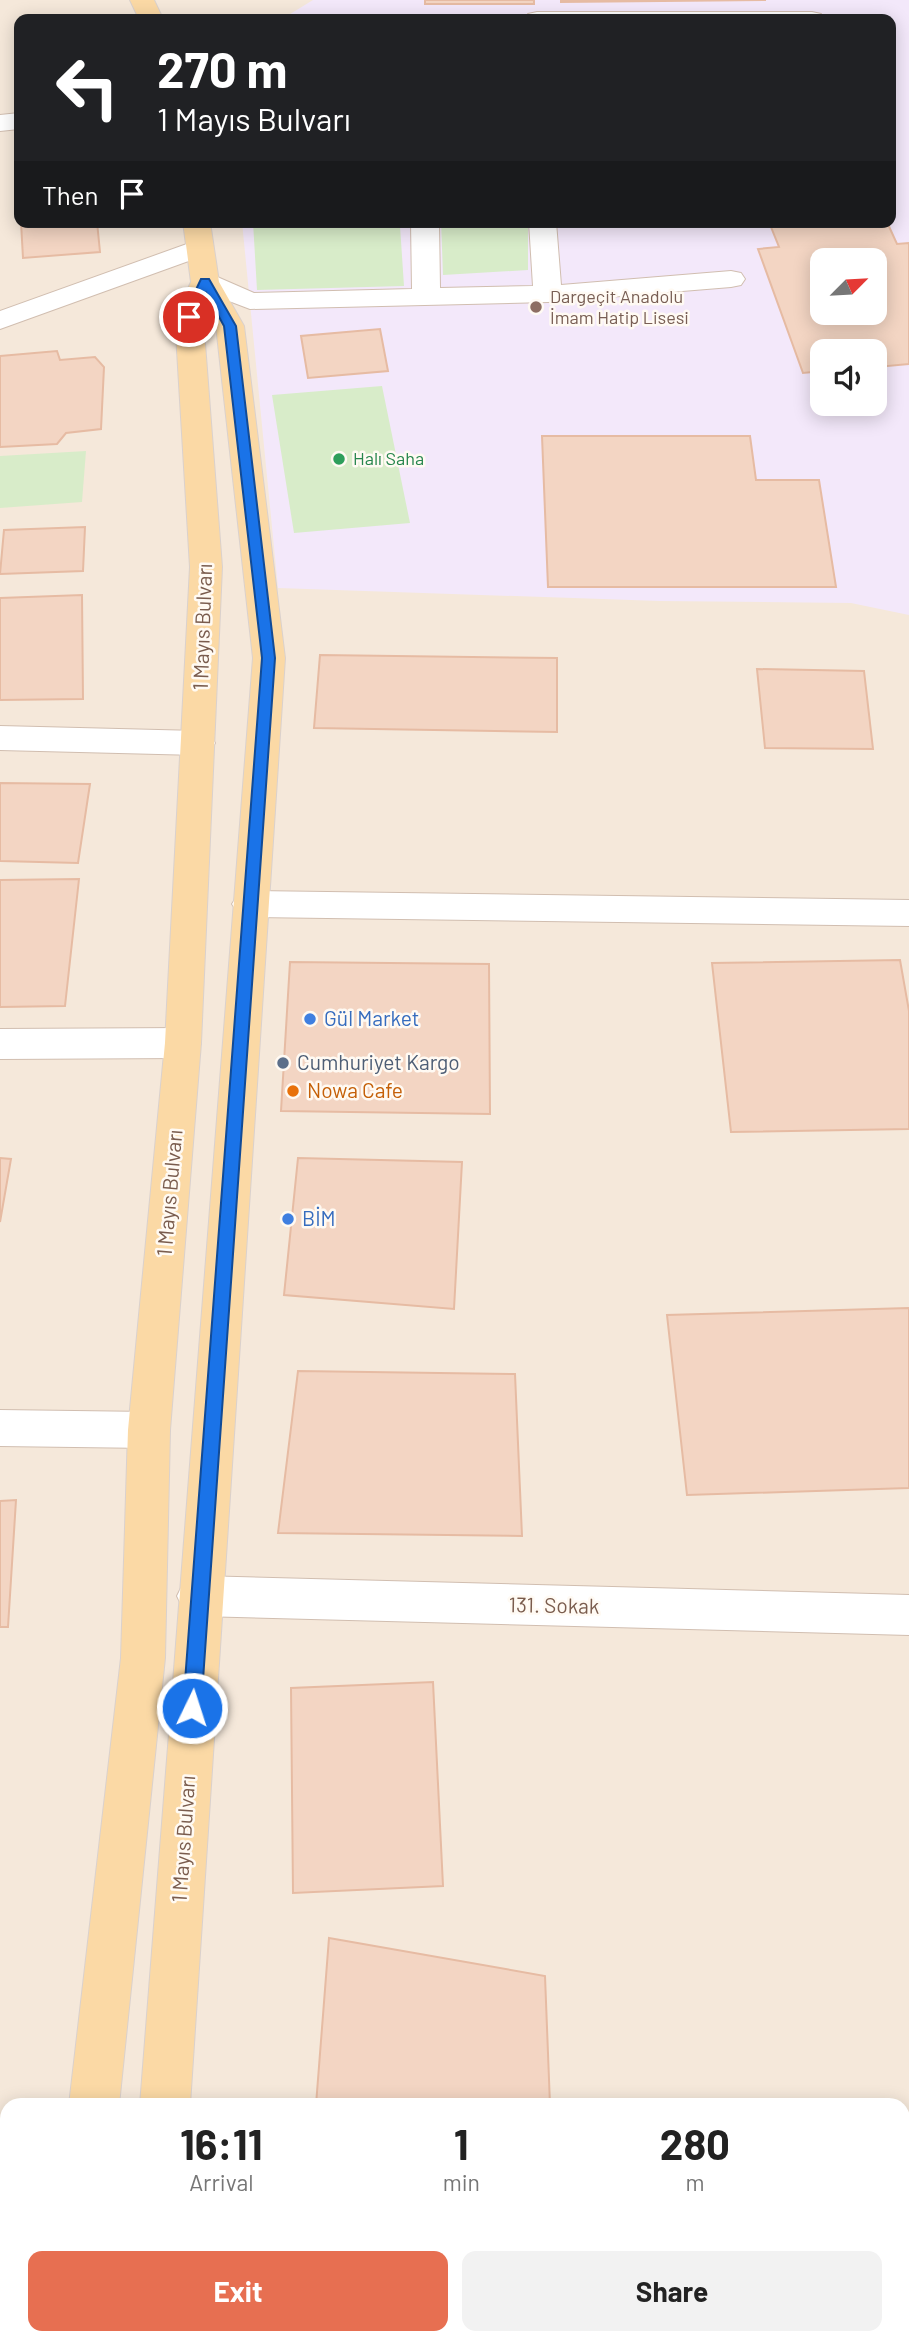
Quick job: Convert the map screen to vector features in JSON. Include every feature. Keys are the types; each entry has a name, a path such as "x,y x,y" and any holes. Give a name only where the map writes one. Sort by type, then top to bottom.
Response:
{"main road":[{"name":"1 Mayıs Bulvarı","path":"95,2098 143,1658 149,1430 183,1044 206,567 189,317 200,251"},
{"name":"1 Mayıs Bulvarı","path":"165,2098 199,1597 269,658 230,326 200,251"}],"street":[{"path":"425,228 426,296"},
{"path":"542,228 548,294"},
{"path":"0,321 200,251 250,300 548,294 731,279"},
{"path":"0,738 198,743"},
{"path":"250,904 909,913"},
{"path":"0,1044 183,1044"},
{"path":"0,1428 149,1430"},
{"name":"131. Sokak","path":"199,1597 909,1615"}],"shaded area":[{"path":"0,0 909,0 909,2098 0,2098"},
{"name":"Dargeçit Anadolu İmam Hatip Lisesi","path":"313,0 909,0 909,615 851,603 660,601 278,588 243,228 896,228 896,14 290,14"}],"green space":[{"path":"253,228 400,228 404,286 257,290"},
{"path":"441,228 528,228 528,270 443,275"},
{"name":"Halı Saha","path":"382,386 410,523 294,533 272,395"},
{"path":"86,451 82,502 0,508 0,456"}],"building":[{"path":"425,0 534,0 534,4 425,4"},
{"path":"561,0 766,0 561,2"},
{"path":"21,228 98,228 100,252 23,258"},
{"path":"771,228 890,228 897,244 909,243 909,364 887,366 887,339 810,339 810,372 803,373 758,249 779,247"},
{"path":"380,329 388,371 308,378 301,336"},
{"path":"57,351 60,360 95,357 104,367 101,429 66,433 57,444 0,447 0,356"},
{"path":"542,436 750,436 756,480 819,480 836,587 548,587"},
{"path":"85,527 83,571 0,574 4,530"},
{"path":"82,595 83,699 0,700 0,598"},
{"path":"320,655 557,658 557,732 314,728"},
{"path":"757,669 864,671 873,749 765,748"},
{"path":"0,783 90,784 78,863 0,861"},
{"path":"79,879 65,1006 0,1007 0,880"},
{"path":"900,960 909,1011 909,1129 731,1132 712,963"},
{"path":"290,962 489,964 490,1114 281,1111"},
{"path":"0,1158 11,1159 0,1222"},
{"path":"298,1158 462,1162 454,1309 284,1295"},
{"path":"909,1308 909,1488 687,1495 667,1315"},
{"path":"298,1371 515,1374 522,1536 278,1533"},
{"path":"16,1500 8,1627 0,1627 0,1501"},
{"path":"433,1682 443,1886 293,1893 291,1688"},
{"path":"329,1938 545,1976 550,2098 317,2098"}],"place":[{"name":"Dargeçit Anadolu İmam Hatip Lisesi","path":"536,307"},
{"name":"Halı Saha","path":"339,459"},
{"name":"Gül Market","path":"310,1019"},
{"name":"Cumhuriyet Kargo","path":"283,1063"},
{"name":"Nowa Cafe","path":"293,1091"},
{"name":"BİM","path":"288,1219"}],"route":[{"path":"189,317 205,282 230,326 232,364 269,658 192,1708"}]}
